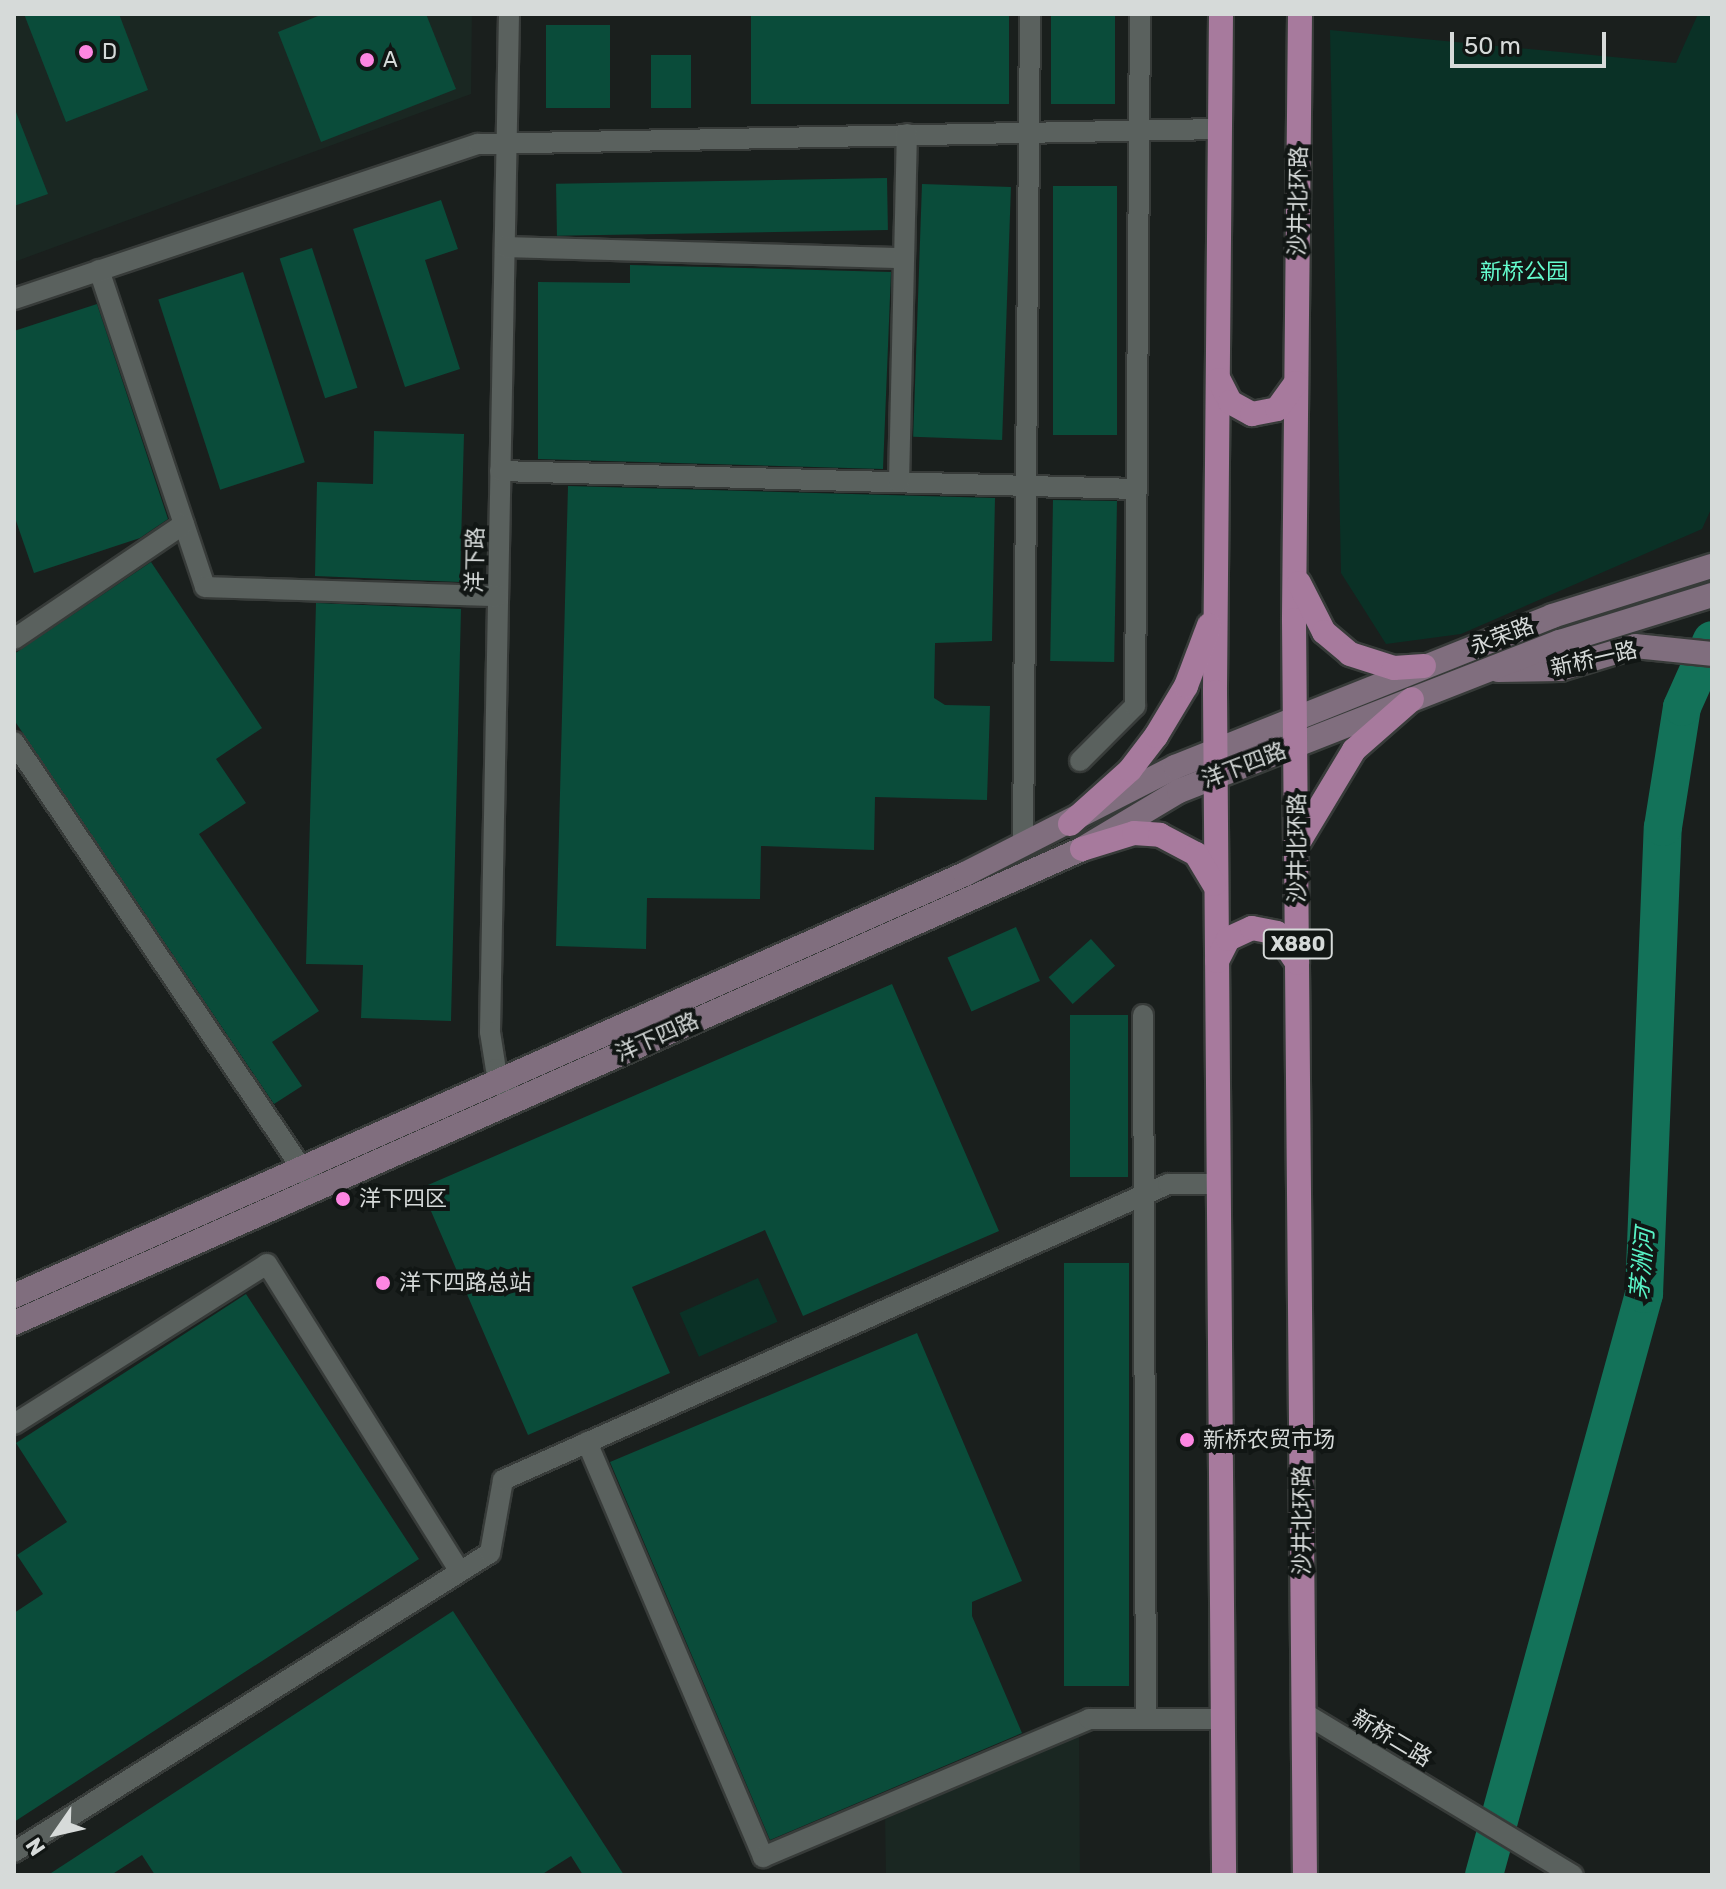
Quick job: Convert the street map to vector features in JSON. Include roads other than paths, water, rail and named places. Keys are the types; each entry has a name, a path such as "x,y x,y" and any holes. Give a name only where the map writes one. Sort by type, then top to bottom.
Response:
{"main road":[{"path":"1221,14 1215,777 1224,1875"},
{"name":"沙井北环路","path":"1300,14 1295,563 1305,1875"},
{"path":"1219,380 1230,402 1252,414 1277,409 1297,381"},
{"path":"1295,563 1313,617 1338,646 1380,666 1424,666"},
{"path":"1070,824 1130,770 1172,711 1203,642 1216,595"},
{"path":"1297,850 1308,819 1354,750 1412,699"},
{"path":"1082,849 1134,833 1160,835 1196,854 1216,889"},
{"path":"1216,962 1228,939 1252,928 1277,933 1288,941 1298,965"}],"street":[{"name":"洋下路","path":"509,14 490,1032 500,1080 511,1102"},
{"path":"1023,846 1029,486 1030,14"},
{"path":"1080,761 1135,706 1140,14"},
{"path":"14,299 462,146 1220,129"},
{"path":"899,482 907,134"},
{"path":"505,247 904,258"},
{"path":"99,270 205,587 498,596"},
{"path":"500,471 1136,489"},
{"path":"14,639 184,524"},
{"name":"永荣路","path":"1296,717 1623,592 1712,566"},
{"name":"永荣路","path":"1296,745 1488,669 1630,619 1712,595"},
{"name":"新桥一路","path":"1488,669 1560,669 1619,649 1652,646 1712,654"},
{"name":"洋下四路","path":"17,1293 1023,846 1215,750 1296,717"},
{"path":"14,742 315,1189"},
{"name":"洋下四路","path":"14,1323 1082,849 1179,791 1296,745"},
{"path":"1143,1015 1146,1719"},
{"path":"14,1852 490,1553 503,1480 1168,1184 1218,1184"},
{"path":"14,1424 267,1264 460,1572"},
{"path":"587,1442 763,1857 1089,1719 1223,1719"},
{"name":"新桥二路","path":"1304,1713 1573,1875"}],"waterway":[{"name":"茅洲河","path":"1484,1875 1644,1294 1663,827 1682,707 1712,640"}],"place":[{"name":"D","path":"86,52"},
{"name":"A","path":"367,60"},
{"name":"洋下四区","path":"343,1199"},
{"name":"洋下四路总站","path":"383,1283"},
{"name":"新桥农贸市场","path":"1187,1440"}],"park label":[{"name":"新桥公园","path":"1524,272"}]}
